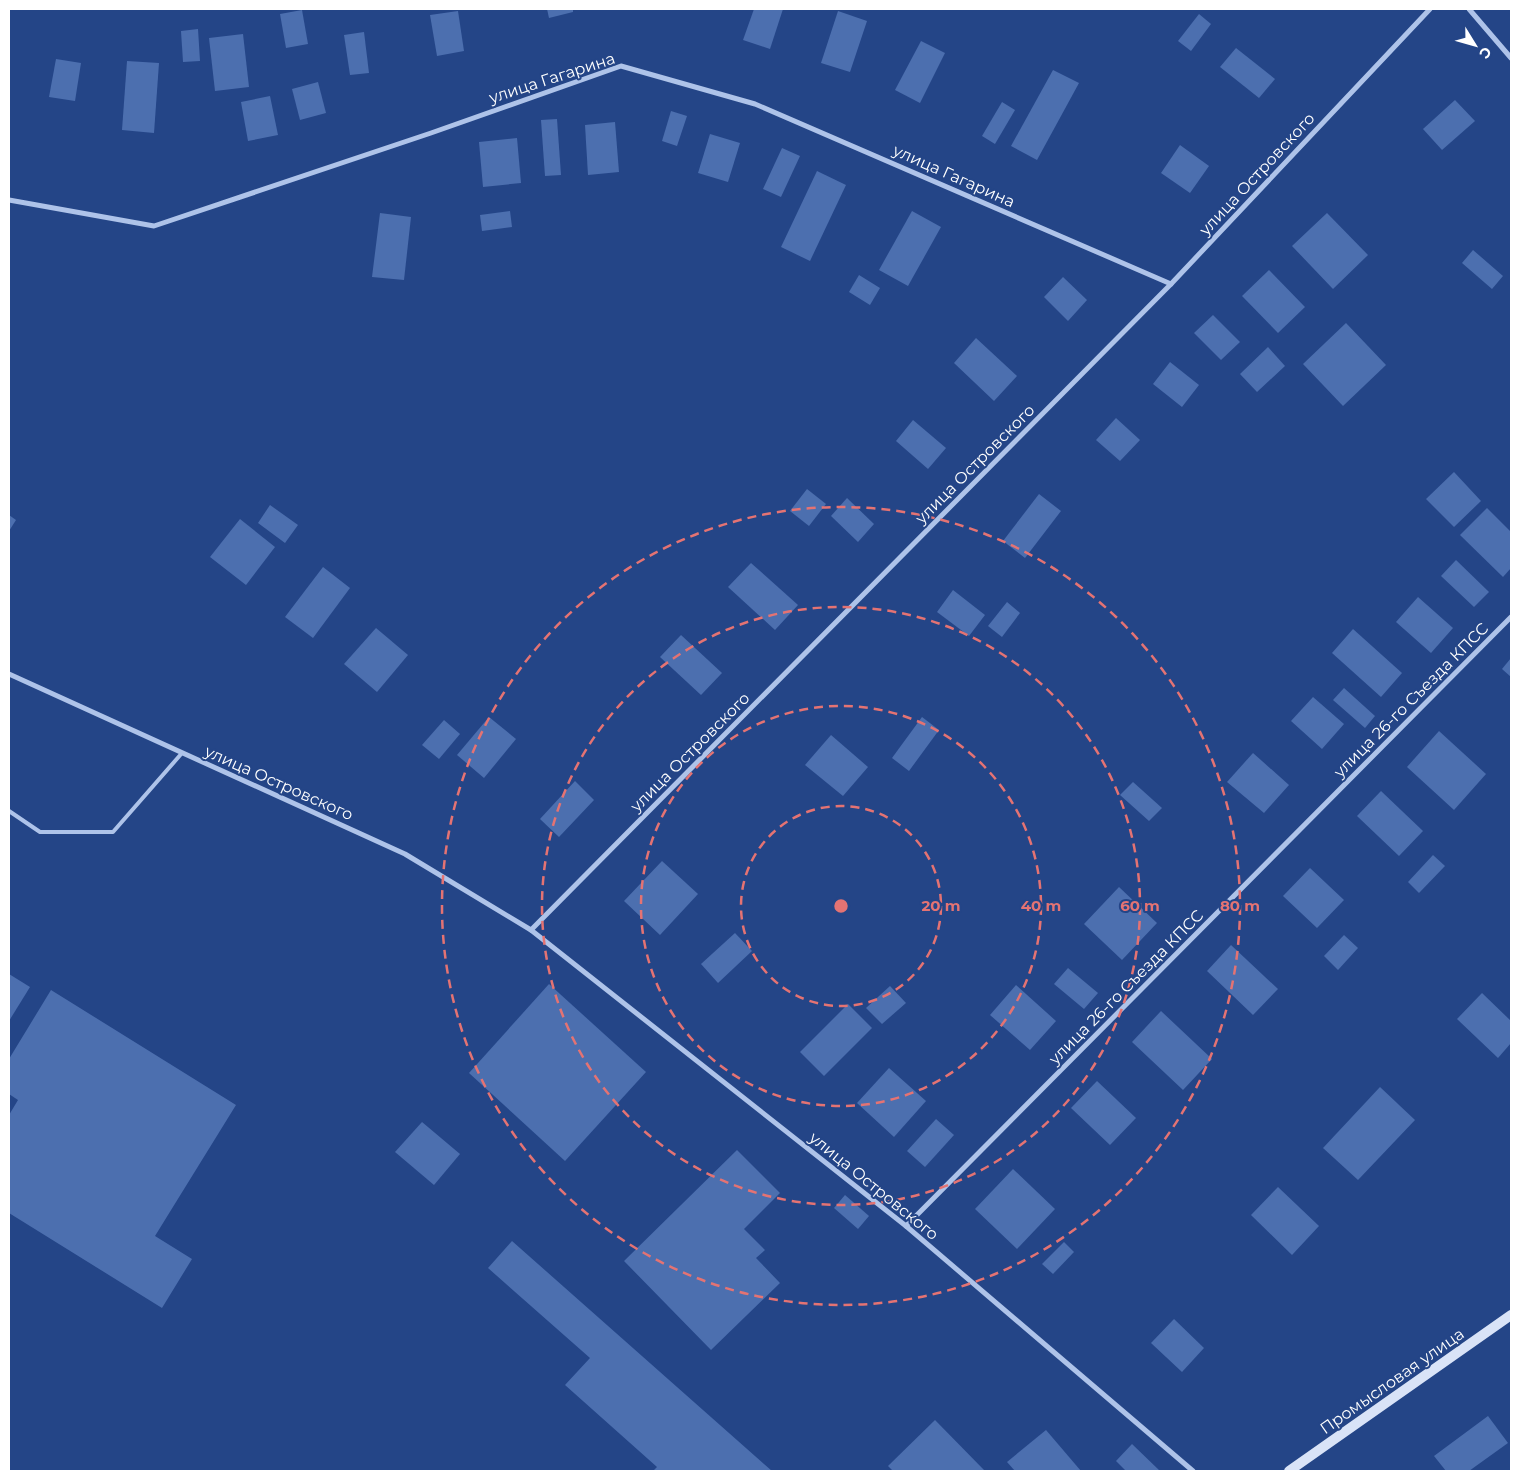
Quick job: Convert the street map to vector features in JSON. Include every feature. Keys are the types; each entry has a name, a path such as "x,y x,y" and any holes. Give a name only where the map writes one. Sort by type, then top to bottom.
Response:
{"main road":[{"name":"Промысловая улица","path":"1289,1471 1511,1315"}],"street":[{"name":"улица Островского","path":"531,930 1171,284 1430,9"},
{"path":"1469,9 1511,58"},
{"name":"улица Гагарина","path":"9,200 154,226 431,133 621,66 756,104 1171,284"},
{"name":"улица 26-го Съезда КПСС","path":"906,1226 1511,617"},
{"name":"улица Островского","path":"9,674 405,854 531,930 906,1226 1193,1471"}],"lane":[{"path":"9,812 40,832 113,832 182,753"}],"building":[{"path":"547,9 573,9 573,12 549,18"},
{"path":"754,9 783,9 770,49 743,40"},
{"path":"302,10 308,44 286,48 280,14"},
{"path":"458,11 464,51 437,56 430,15"},
{"path":"838,11 867,21 850,72 821,63"},
{"path":"1199,14 1211,24 1191,51 1178,41"},
{"path":"198,29 200,61 183,62 181,31"},
{"path":"364,32 369,73 350,75 344,35"},
{"path":"243,34 249,87 215,91 209,38"},
{"path":"921,41 945,53 920,103 895,90"},
{"path":"1236,48 1275,79 1259,98 1220,67"},
{"path":"56,59 81,63 75,101 49,97"},
{"path":"127,61 159,63 154,133 122,130"},
{"path":"1053,70 1079,83 1037,160 1011,146"},
{"path":"318,82 326,113 300,120 292,89"},
{"path":"270,96 278,135 248,141 241,102"},
{"path":"1455,100 1475,121 1442,150 1423,129"},
{"path":"1002,102 1015,110 995,144 982,136"},
{"path":"671,111 687,116 677,146 662,141"},
{"path":"557,119 561,175 545,176 541,120"},
{"path":"615,122 619,172 588,175 585,125"},
{"path":"710,134 740,143 728,182 698,173"},
{"path":"517,138 521,183 483,187 479,142"},
{"path":"1180,145 1209,166 1190,193 1161,173"},
{"path":"782,148 800,156 781,197 763,189"},
{"path":"817,171 846,185 810,261 781,247"},
{"path":"510,211 512,227 482,231 480,215"},
{"path":"912,211 941,227 908,286 879,270"},
{"path":"380,213 411,217 404,280 372,277"},
{"path":"1327,213 1368,255 1333,289 1292,246"},
{"path":"1473,250 1503,276 1492,289 1462,263"},
{"path":"1269,270 1305,307 1278,333 1242,296"},
{"path":"859,275 880,288 870,305 849,292"},
{"path":"1063,277 1087,300 1068,321 1044,297"},
{"path":"1213,315 1240,342 1221,360 1194,333"},
{"path":"1346,323 1386,365 1343,406 1303,364"},
{"path":"976,338 1017,376 994,401 954,363"},
{"path":"1268,347 1285,366 1257,392 1240,374"},
{"path":"1170,362 1199,385 1182,407 1153,384"},
{"path":"1116,418 1140,440 1120,461 1096,440"},
{"path":"913,420 946,448 928,469 896,441"},
{"path":"1454,472 1481,501 1454,527 1426,499"},
{"path":"807,489 826,504 809,526 790,511"},
{"path":"1039,494 1061,511 1025,558 1003,541"},
{"path":"847,498 874,524 858,542 831,516"},
{"path":"270,505 298,525 285,543 258,523"},
{"path":"1487,508 1511,532 1511,568 1503,577 1460,535"},
{"path":"9,515 16,520 9,531"},
{"path":"240,519 275,547 246,585 210,557"},
{"path":"1456,560 1489,592 1474,607 1441,576"},
{"path":"751,563 798,605 775,630 728,587"},
{"path":"323,567 350,588 313,638 285,617"},
{"path":"953,590 985,615 969,636 937,612"},
{"path":"1418,597 1453,628 1431,653 1396,622"},
{"path":"1007,602 1020,613 1002,637 988,626"},
{"path":"376,628 408,655 377,692 344,664"},
{"path":"1353,629 1402,673 1381,697 1332,653"},
{"path":"681,635 722,673 701,695 660,657"},
{"path":"1511,658 1511,677 1502,669"},
{"path":"1344,688 1375,716 1365,728 1333,700"},
{"path":"1313,697 1344,724 1322,749 1291,721"},
{"path":"489,717 516,739 484,778 457,755"},
{"path":"922,717 939,730 909,771 892,758"},
{"path":"444,720 460,734 439,759 422,745"},
{"path":"1439,731 1486,774 1454,810 1407,767"},
{"path":"831,735 868,767 843,796 805,765"},
{"path":"1253,753 1289,785 1264,813 1227,782"},
{"path":"575,781 594,800 559,837 540,819"},
{"path":"1133,782 1162,808 1149,821 1120,795"},
{"path":"1381,791 1423,831 1399,856 1357,816"},
{"path":"1433,855 1445,866 1419,893 1408,882"},
{"path":"662,861 698,894 660,935 624,901"},
{"path":"1310,868 1344,900 1317,928 1283,896"},
{"path":"1119,887 1157,923 1122,960 1084,924"},
{"path":"735,933 752,951 718,983 701,964"},
{"path":"1344,935 1358,948 1338,970 1324,956"},
{"path":"1231,945 1278,989 1253,1015 1207,971"},
{"path":"1068,968 1098,993 1084,1009 1054,984"},
{"path":"9,974 30,987 9,1021"},
{"path":"549,984 646,1072 565,1161 469,1073"},
{"path":"1016,985 1056,1021 1030,1050 990,1015"},
{"path":"890,986 906,1003 882,1024 866,1008"},
{"path":"51,990 236,1105 155,1236 192,1259 162,1308 9,1213 9,1115 18,1100 9,1094 9,1059"},
{"path":"1482,993 1511,1021 1511,1043 1498,1058 1457,1019"},
{"path":"848,1004 872,1028 824,1076 800,1052"},
{"path":"1161,1011 1212,1059 1183,1090 1132,1042"},
{"path":"889,1068 926,1101 894,1137 857,1103"},
{"path":"1097,1081 1136,1118 1110,1145 1071,1108"},
{"path":"1380,1087 1415,1120 1358,1180 1323,1148"},
{"path":"936,1119 954,1135 925,1167 907,1151"},
{"path":"422,1122 460,1154 434,1185 395,1152"},
{"path":"737,1150 780,1193 744,1229 765,1250 756,1258 780,1283 711,1350 624,1261"},
{"path":"1013,1169 1055,1209 1017,1249 975,1209"},
{"path":"1278,1187 1319,1226 1292,1255 1251,1215"},
{"path":"845,1195 869,1216 858,1229 834,1208"},
{"path":"512,1241 772,1471 653,1471 657,1467 565,1385 590,1358 488,1268"},
{"path":"1064,1242 1074,1252 1053,1274 1042,1264"},
{"path":"1174,1319 1204,1348 1182,1372 1151,1343"},
{"path":"1488,1416 1508,1443 1469,1471 1446,1471 1434,1456"},
{"path":"935,1420 985,1471 893,1471 888,1466"},
{"path":"1046,1430 1081,1471 1015,1471 1007,1462"},
{"path":"1132,1444 1160,1471 1126,1471 1116,1461"}]}
